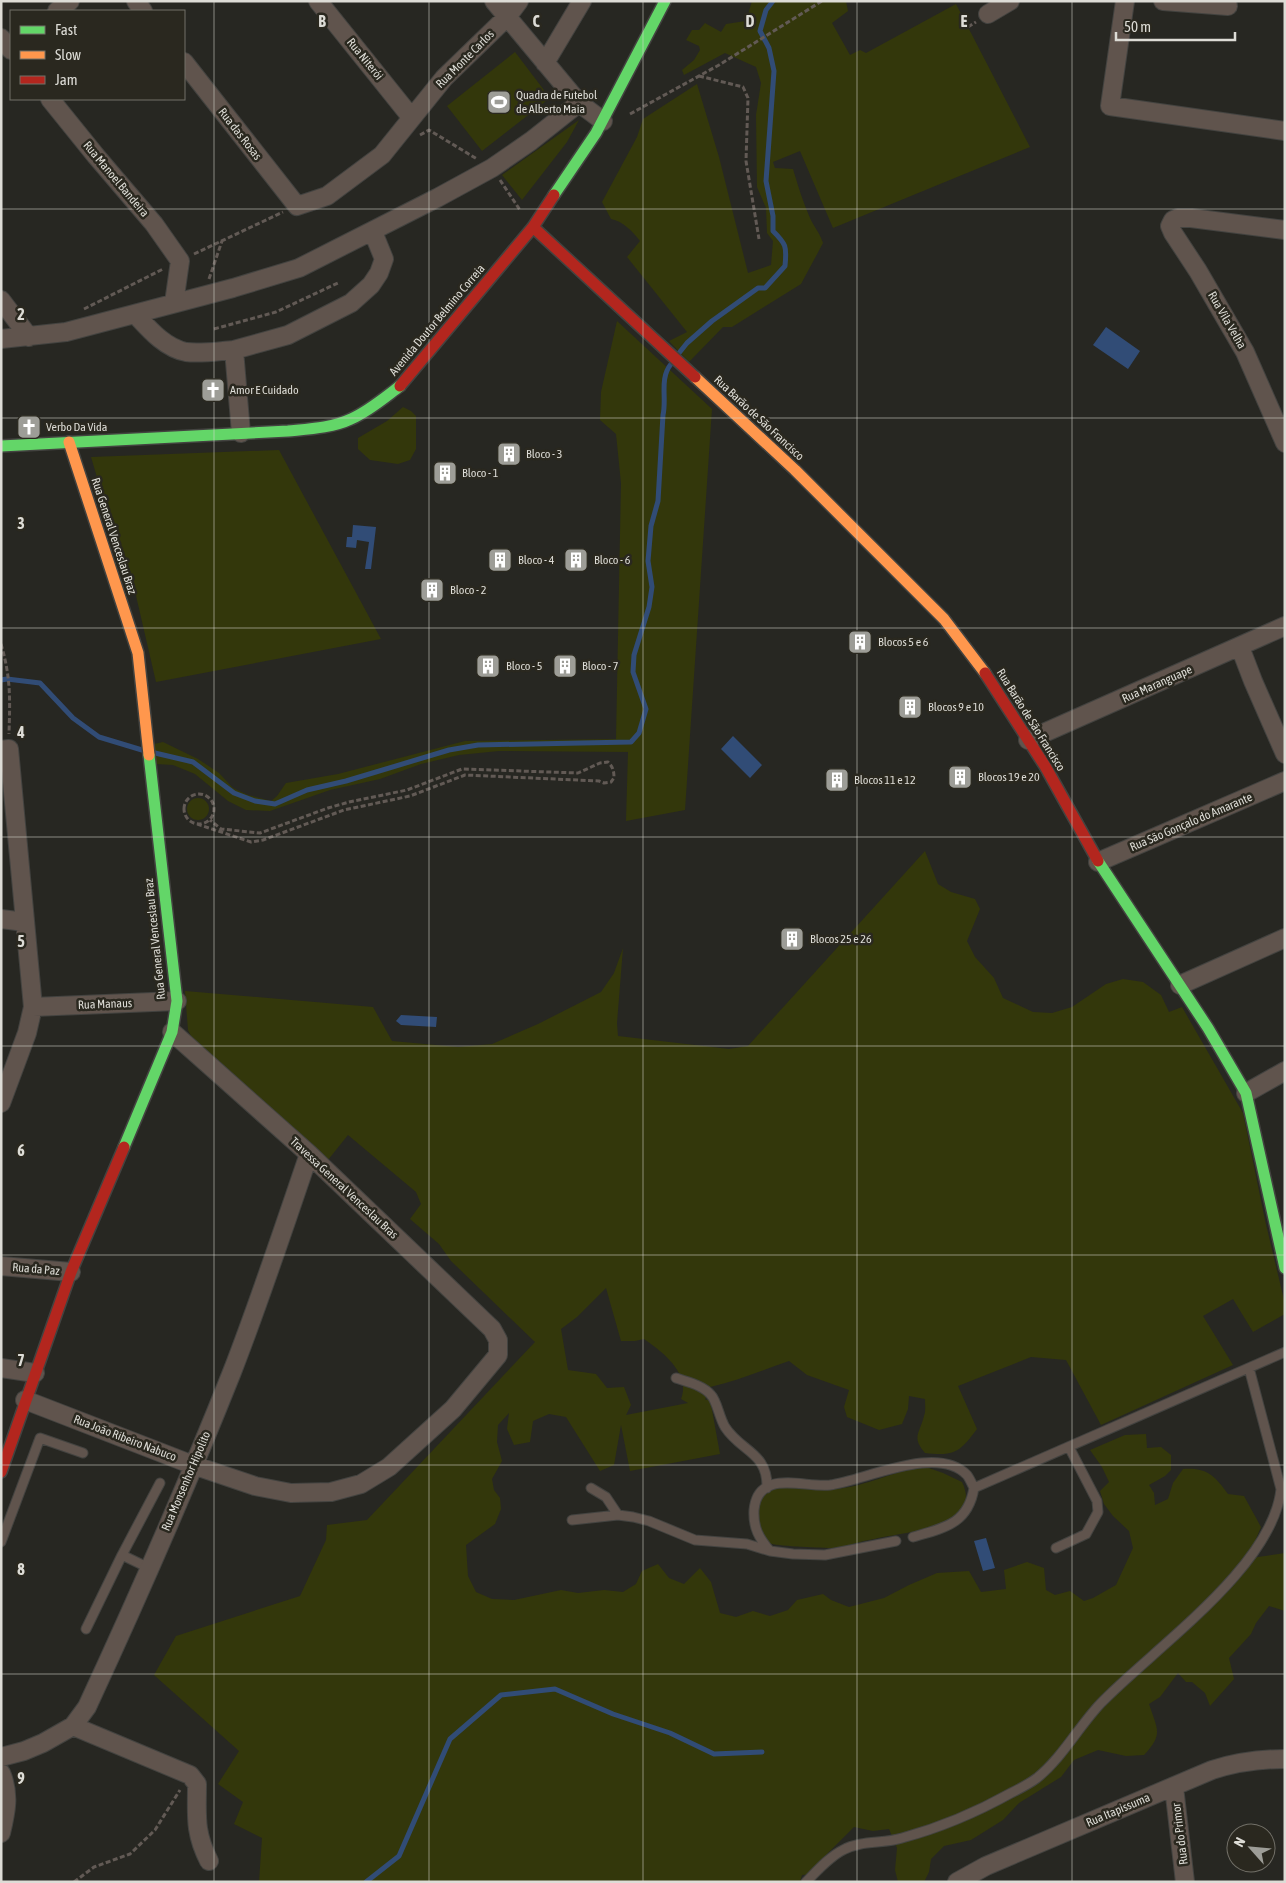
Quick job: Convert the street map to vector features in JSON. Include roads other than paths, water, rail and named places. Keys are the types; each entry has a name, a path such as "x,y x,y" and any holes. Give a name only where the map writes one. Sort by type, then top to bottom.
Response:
{"street":[{"path":"58,10 70,1"},
{"name":"Rua Niterói","path":"318,1 412,117"},
{"path":"494,1 578,103 603,121"},
{"name":"Rua Monte Carlos","path":"297,206 327,196 354,178 382,155 444,78 508,17 519,1"},
{"path":"545,63 582,1"},
{"name":"Avenida Doutor Belmino Correia","path":"1,446 288,431 314,428 349,420 369,409 401,385 533,227 603,121 665,1"},
{"path":"988,14 1010,1"},
{"path":"1125,1 1104,105 1285,131"},
{"path":"1162,1 1228,6"},
{"name":"Rua das Rosas","path":"185,63 297,206"},
{"name":"Rua Manoel Bandeira","path":"51,100 154,224 180,260 174,303"},
{"path":"1,339 66,332 264,280 299,268 373,232 492,168 531,141 578,103"},
{"name":"Rua Vila Velha","path":"1285,230 1192,218 1178,218 1173,220 1170,226 1172,233 1198,271 1246,352 1281,424 1285,443"},
{"name":"Rua Barão de São Francisco","path":"533,227 666,352 686,368 768,444 944,619 994,685 1045,766 1098,862 1180,985 1246,1093 1285,1268"},
{"path":"136,315 152,332 176,348 187,352 234,350 288,335 351,303 372,285 379,273 384,258 373,232"},
{"path":"1,300 29,337"},
{"path":"234,350 241,433"},
{"name":"Rua General Venceslau Braz","path":"1,1472 71,1272 172,1032 177,1001 138,653 69,442"},
{"name":"Rua Maranguape","path":"1028,740 1285,626"},
{"path":"1240,647 1285,754"},
{"path":"1,1103 8,1064 27,1033 32,1007 25,922 5,749"},
{"name":"Rua São Gonçalo do Amarante","path":"1098,862 1285,782"},
{"path":"1,919 25,922"},
{"path":"1180,985 1285,938"},
{"name":"Rua Manaus","path":"32,1007 177,1001"},
{"name":"Travessa General Venceslau Bras","path":"172,1032 309,1154 492,1329 498,1340 498,1355"},
{"path":"1246,1093 1285,1071"},
{"name":"Rua Monsenhor Hipolito","path":"74,1726 90,1700 193,1465 254,1313 309,1154"},
{"name":"Rua da Paz","path":"1,1266 71,1272"},
{"name":"Rua João Ribeiro Nabuco","path":"26,1400 193,1465 256,1486 291,1493 331,1492 361,1484 389,1467 453,1409 498,1355"},
{"path":"1,1368 35,1373"},
{"path":"1,1756 24,1751 74,1726 190,1775 197,1784 196,1819 203,1849 209,1861"},
{"name":"Rua Itapissuma","path":"957,1882 986,1866 1212,1770 1234,1762 1285,1759"},
{"path":"1,1773 6,1786 7,1803 1,1833"},
{"name":"Rua do Primor","path":"1174,1787 1186,1882"}],"lane":[{"path":"974,1488 1285,1352"},
{"path":"806,1882 830,1859 844,1849 864,1843 900,1839 936,1826 988,1805 1037,1778 1054,1761 1100,1704 1131,1673 1201,1612 1236,1575 1257,1548 1273,1519 1280,1501 1281,1489 1249,1368"},
{"path":"676,1378 705,1389 712,1395 718,1415 726,1429 759,1460 766,1470 767,1488"},
{"path":"1,1542 5,1518 40,1438 83,1454"},
{"path":"1056,1548 1086,1534 1098,1512 1097,1501 1069,1447"},
{"path":"770,1550 759,1538 754,1526 755,1501 761,1492 773,1484 783,1482 828,1485 911,1464 926,1463 952,1466 963,1471 974,1488 969,1506 958,1520 943,1528 913,1536"},
{"path":"86,1629 160,1483"},
{"path":"591,1488 606,1497 618,1515"},
{"path":"572,1520 618,1515 649,1521 695,1540 746,1544 770,1550 825,1555 896,1541"},
{"path":"122,1555 149,1568"}],"water":[{"path":"1106,327 1140,351 1128,369 1093,345"},
{"path":"353,525 376,527 371,569 365,569 369,542 357,540 356,548 346,547 347,537 352,537"},
{"path":"733,736 762,765 750,778 721,749"},
{"path":"401,1015 437,1017 436,1027 401,1025 396,1021"},
{"path":"986,1538 995,1568 983,1571 974,1541"}],"waterway":[{"path":"679,353 687,343 712,321 758,288 765,288 785,266 786,250 781,239 773,231 773,216 766,181 774,71 769,48 760,31 766,10 773,1"},
{"path":"155,753 193,762 234,793 255,801 275,804 307,790 346,781 449,750 478,745 631,742 639,733 646,709 633,672 634,655 649,607 652,587 648,561 651,526 658,501 664,382 667,370 671,364"},
{"path":"1,680 40,683 73,718 99,737 142,750"},
{"path":"366,1882 399,1856 450,1739 501,1695 555,1689 613,1714 670,1733 714,1754 762,1752"}],"place":[{"name":"Quadra de Futebol de Alberto Maia","path":"499,102"},
{"name":"Amor E Cuidado","path":"213,390"},
{"name":"Verbo Da Vida","path":"29,427"},
{"name":"Bloco - 3","path":"509,454"},
{"name":"Bloco - 1","path":"445,473"},
{"name":"Bloco - 4","path":"500,560"},
{"name":"Bloco - 6","path":"576,560"},
{"name":"Bloco - 2","path":"432,590"},
{"name":"Blocos 5 e 6","path":"860,642"},
{"name":"Bloco - 5","path":"488,666"},
{"name":"Bloco - 7","path":"565,666"},
{"name":"Blocos 9 e 10","path":"910,707"},
{"name":"Blocos 19 e 20","path":"960,777"},
{"name":"Blocos 11 e 12","path":"837,780"},
{"name":"Blocos 25 e 26","path":"792,939"}]}
